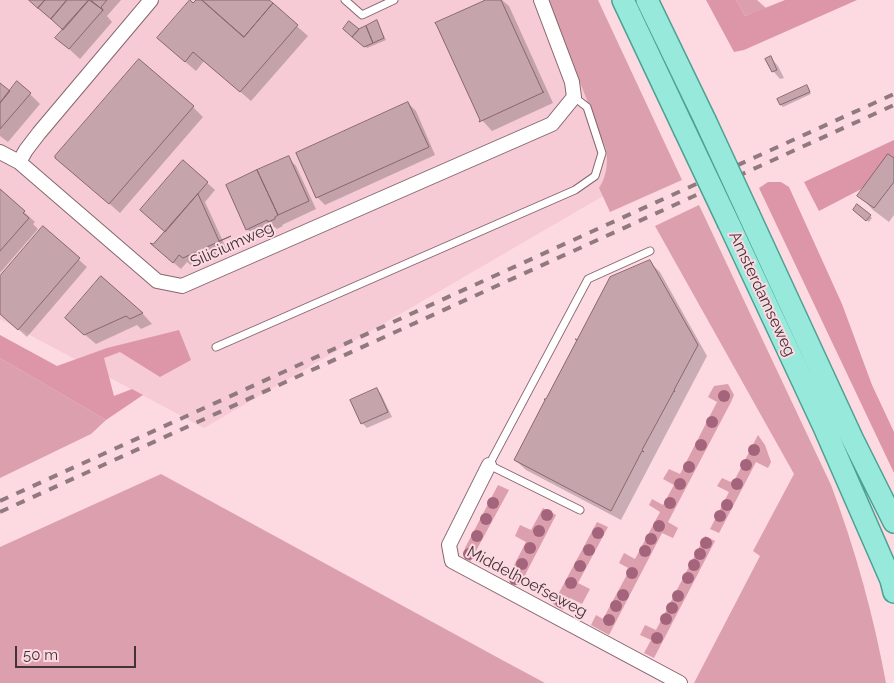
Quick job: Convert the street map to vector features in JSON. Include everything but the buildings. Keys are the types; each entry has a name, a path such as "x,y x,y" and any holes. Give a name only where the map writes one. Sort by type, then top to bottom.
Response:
{"main road":[{"name":"Amsterdamseweg","path":"623,0 824,427 891,580 894,592"},
{"name":"Amsterdamseweg","path":"647,0 852,438 894,522"}],"street":[{"path":"19,162 39,133 151,0"},
{"path":"541,0 572,82 574,97"},
{"name":"Siliciumweg","path":"0,152 19,162 157,281 182,286 552,124 574,97"},
{"name":"Middelhoefseweg","path":"489,465 449,544 452,561 680,683"}],"lane":[{"path":"345,0 362,14 394,0"},
{"path":"216,347 575,190 595,176 602,153 587,107 574,97"},
{"path":"580,510 489,465 588,279 650,251"}],"shaded area":[{"path":"0,0 564,0 641,174 204,428 0,319"},
{"path":"548,0 598,0 682,180 610,212 599,188 604,179 606,169 606,149"},
{"path":"706,0 736,0 745,16 785,0 857,0 744,50 734,52"},
{"path":"736,0 757,0 766,8 745,16"},
{"path":"894,140 894,172 819,211 804,182"},
{"path":"768,182 781,182 789,187 842,304 872,385 894,432 894,473 759,188"},
{"path":"699,205 831,485 863,583 886,683 694,683 760,556 753,551 794,474 655,226"},
{"path":"179,330 191,360 160,377 120,352 104,358 114,396 132,389 143,395 106,420 0,358 0,335 57,366 107,348"},
{"path":"0,358 106,420 91,434 0,478"},
{"path":"728,384 734,395 731,402 668,522 678,528 673,538 662,533 609,635 591,625 596,615 603,619 630,569 619,563 624,553 635,559 660,512 649,505 652,499 663,505 674,485 663,479 669,469 680,474 717,402 708,397 714,386"},
{"path":"758,435 765,445 771,462 768,468 756,462 719,533 710,529 729,492 717,486 722,478 733,483"},
{"path":"161,474 545,683 0,683 0,547"},
{"path":"498,485 509,490 470,562 465,556 465,548"},
{"path":"543,508 556,515 520,585 507,579 526,542 515,536 520,525 531,530"},
{"path":"597,522 608,527 578,583 590,589 582,604 570,598 563,610 553,604"},
{"path":"705,536 715,541 654,658 644,653 651,640 640,635 645,625 656,630"}],"railway":[{"path":"0,501 894,94"},
{"path":"0,512 894,105"}]}
